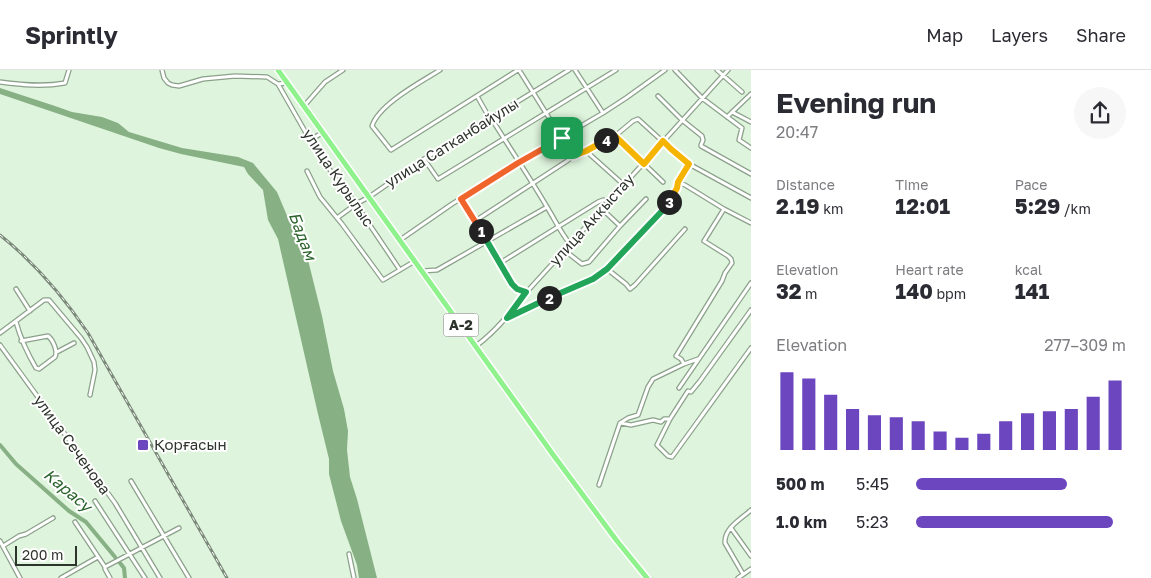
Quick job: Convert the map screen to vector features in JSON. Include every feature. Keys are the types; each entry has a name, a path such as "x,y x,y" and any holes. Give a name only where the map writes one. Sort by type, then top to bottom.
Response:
{"highway":[{"name":"A-2","path":"278,70 566,473 646,578"}],"street":[{"path":"0,82 29,86 51,86 65,83 69,70"},
{"path":"162,70 164,78 168,83 179,86 203,79 236,76 267,77 278,84 288,83"},
{"path":"304,106 325,82 343,70"},
{"path":"440,70 398,97 381,112 374,122 372,126 391,150 518,70 573,156"},
{"name":"улица Сатканбайулы","path":"337,218 424,159 569,70"},
{"path":"575,70 603,113"},
{"path":"424,159 438,179 616,70"},
{"path":"399,241 452,204 603,113 665,70"},
{"path":"675,70 702,98 742,128 739,140 751,148"},
{"path":"716,70 742,92"},
{"name":"улица Аккыстау","path":"476,346 507,318 526,292 728,70"},
{"name":"улица Курылыс","path":"278,84 310,140 400,270"},
{"path":"727,117 751,94"},
{"path":"477,96 570,244"},
{"path":"658,96 682,120 702,136 702,146 751,174"},
{"path":"732,112 751,122"},
{"path":"475,221 573,156 615,136 633,121 638,120 689,164 751,198"},
{"path":"310,140 323,132"},
{"path":"615,136 663,182"},
{"path":"586,151 624,185"},
{"path":"507,318 593,279 607,269 668,204 689,164"},
{"path":"307,171 320,197 382,280 415,261"},
{"path":"677,186 682,184 751,223"},
{"path":"461,199 512,284 517,289 526,292"},
{"path":"564,250 582,264 589,262 646,199"},
{"path":"500,263 598,202 603,200 609,201"},
{"path":"422,270 437,270 547,207"},
{"path":"602,209 620,226"},
{"path":"684,364 676,356 732,263 728,256 704,241 724,209"},
{"path":"607,269 630,289 685,229"},
{"path":"679,388 751,283"},
{"path":"16,289 30,311"},
{"path":"0,332 44,300 48,300 87,347 94,362 95,370 90,395"},
{"path":"751,310 700,381 691,392 688,391 670,419 657,445 670,457 672,457 751,348"},
{"path":"16,322 25,349 38,369 55,357 57,352 74,343"},
{"path":"22,341 48,336 51,338 57,352"},
{"name":"улица Сеченова","path":"0,345 115,503 160,578"},
{"path":"599,484 620,423 638,414 653,379 699,359"},
{"path":"620,423 631,425 653,420 661,422 664,419 670,419"},
{"path":"131,481 189,578"},
{"path":"95,501 145,578"},
{"path":"743,574 725,543 725,537 730,528 751,510"},
{"path":"4,546 53,518"},
{"path":"75,522 110,578"},
{"path":"105,568 129,553 179,528"},
{"path":"730,528 751,556"},
{"path":"0,541 20,578"},
{"path":"349,554 354,578"},
{"path":"62,578 98,557"},
{"path":"738,578 751,569"}],"shaded area":[{"path":"0,88 72,112 102,117 118,123 129,132 182,148 238,157 253,163 277,192 307,256 333,371 344,409 348,431 347,450 350,477 377,578 359,578 357,565 341,521 329,474 329,459 278,239 268,220 263,190 244,167 159,148 0,94"}],"waterway":[{"name":"Карасу","path":"0,445 16,464 69,511 86,522 115,557"},
{"name":"Карасу","path":"120,563 124,568 125,578"}],"railway":[{"path":"0,235 48,281 88,333 227,578"}],"place":[{"name":"Қорғасын","path":"143,445"}],"route":[{"path":"615,136 644,164 663,141 689,164 668,204 607,269 593,279 507,318 526,292 517,289 512,284 461,199 562,138 573,156 615,136"}],"water label":[{"name":"Бадам","path":"303,236"}]}
